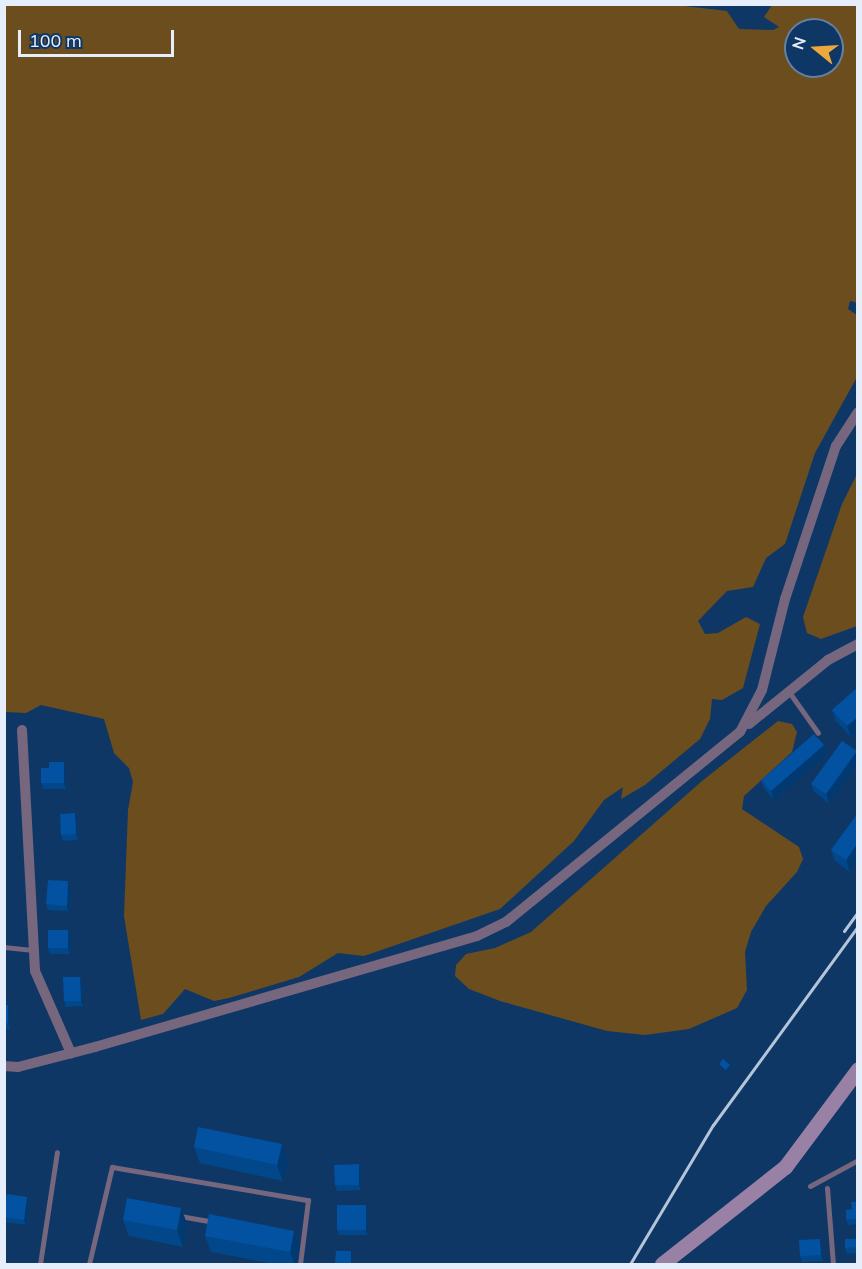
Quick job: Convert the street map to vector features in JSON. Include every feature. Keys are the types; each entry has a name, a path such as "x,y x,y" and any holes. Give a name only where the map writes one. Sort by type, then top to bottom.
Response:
{"main road":[{"path":"662,1264 785,1167 858,1069"}],"street":[{"path":"740,732 762,690 784,599 836,446 858,412"},
{"path":"4,1066 18,1067 71,1053 491,931 788,691 828,660 858,644"},
{"path":"22,730 35,971 71,1053"}],"lane":[{"path":"788,691 818,733"},
{"path":"4,947 34,950"},
{"path":"40,1264 57,1152"},
{"path":"810,1186 858,1160"},
{"path":"89,1264 112,1167 308,1200 300,1264"},
{"path":"827,1188 833,1264"},
{"path":"166,1214 224,1224"},
{"path":"293,1236 305,1238"}],"shaded area":[{"path":"5,4 676,5 727,11 739,29 773,30 779,27 764,17 772,5 857,5 858,303 850,301 848,309 857,315 857,377 815,453 785,544 766,558 753,587 727,591 698,621 705,634 718,633 746,617 760,624 743,688 722,700 712,699 710,719 700,739 645,785 621,799 623,787 604,800 574,841 500,909 364,956 338,953 299,977 229,998 214,1001 185,989 163,1014 141,1020 124,916 128,810 133,782 129,768 114,753 104,719 41,705 26,713 5,712"},
{"path":"857,474 857,626 821,639 807,633 803,617 842,504"},
{"path":"778,721 792,724 797,732 792,752 744,796 742,809 799,847 803,859 797,872 766,906 751,932 745,952 747,990 737,1008 689,1029 645,1035 607,1031 500,1001 469,989 455,976 456,965 466,954 495,948 531,932 702,781"}],"building":[{"path":"858,687 858,717 847,726 832,710"},
{"path":"814,734 824,745 771,791 761,780"},
{"path":"842,741 857,751 826,794 811,784"},
{"path":"49,762 64,762 64,783 41,783 41,768 49,768"},
{"path":"75,813 76,834 61,835 60,814"},
{"path":"858,813 858,843 846,860 831,850"},
{"path":"48,880 68,881 67,906 46,904"},
{"path":"48,930 68,930 68,948 48,948"},
{"path":"63,977 80,977 81,1001 64,1001"},
{"path":"4,1005 8,1005 8,1023 4,1023"},
{"path":"723,1059 730,1065 726,1070 719,1064"},
{"path":"198,1127 282,1144 277,1165 194,1147"},
{"path":"359,1164 359,1185 335,1185 334,1165"},
{"path":"7,1194 27,1197 24,1220 4,1217"},
{"path":"127,1198 181,1208 177,1230 123,1220"},
{"path":"851,1202 858,1202 858,1219 846,1219 846,1210 852,1209"},
{"path":"337,1205 366,1205 366,1230 337,1230"},
{"path":"209,1214 294,1231 290,1252 205,1236"},
{"path":"820,1239 821,1255 800,1256 799,1240"},
{"path":"845,1239 858,1239 858,1247 845,1248"},
{"path":"336,1251 351,1251 351,1264 335,1264"}],"railway":[{"path":"844,931 858,912"},
{"path":"630,1264 713,1125 858,926"}]}
